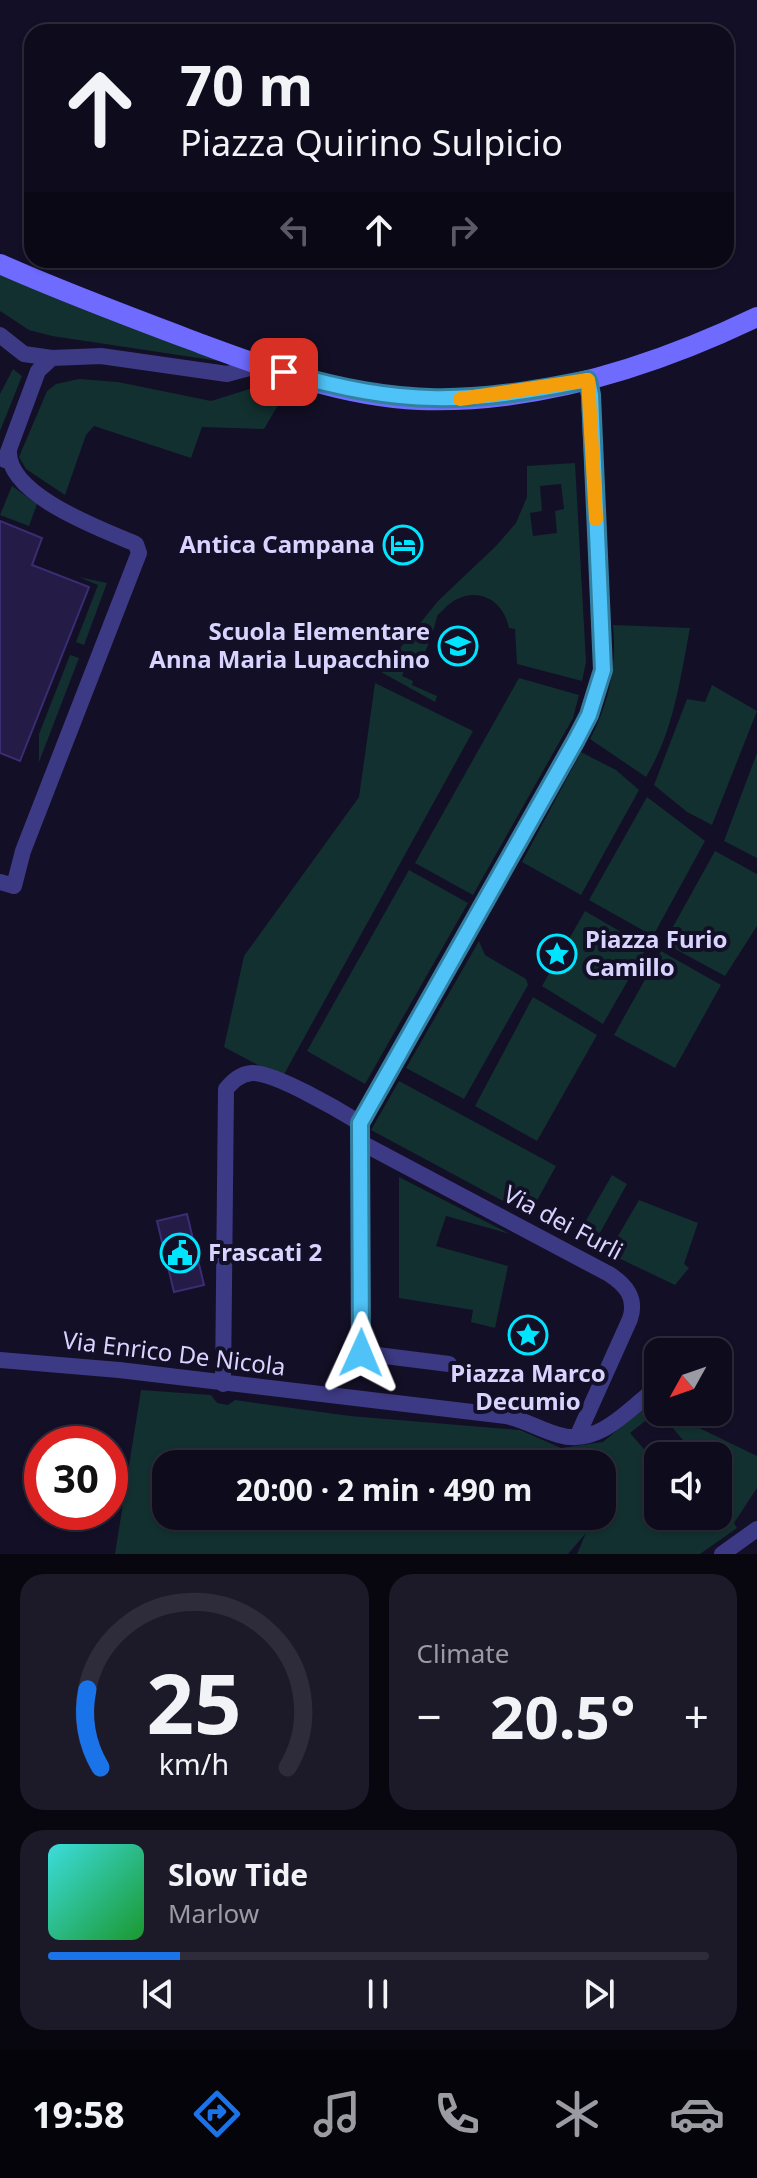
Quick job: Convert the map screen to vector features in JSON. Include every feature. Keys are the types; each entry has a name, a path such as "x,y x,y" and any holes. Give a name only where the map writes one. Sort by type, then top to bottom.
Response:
{"street":[{"path":"0,264 67,294 261,365 350,390 418,400 482,399 588,380 674,352 757,317"},
{"path":"0,335 24,354 52,358 101,356 207,374 235,373 261,365"},
{"path":"0,472 38,371 52,358"},
{"path":"449,1364 361,1353 366,1151 360,1123 576,740 589,715 603,670 588,380"},
{"path":"0,882 14,886 23,851 139,553 136,544 62,511 11,472 9,450"},
{"path":"223,1384 226,1089 235,1078 250,1074 280,1082 360,1123"},
{"name":"Via dei Furli","path":"366,1151 622,1283 630,1294 633,1309 577,1437"},
{"path":"588,1263 598,1247"},
{"name":"Via Enrico De Nicola","path":"0,1360 119,1370 506,1416 530,1422 560,1436 577,1437"},
{"path":"577,1437 586,1437 611,1427 644,1398"},
{"path":"722,1554 757,1529"}],"green space":[{"path":"0,271 225,362 29,330 0,311"},
{"path":"13,369 22,376 0,431 0,394"},
{"path":"79,379 118,382 211,401 272,382 291,383 264,429 202,427 191,458 94,426 86,435 65,495 26,469 19,457 47,391 56,384"},
{"path":"575,463 586,662 582,681 517,664 515,629 509,628 505,616 492,600 473,595 453,601 438,615 419,668 407,663 402,676 413,681 412,685 437,696 435,702 381,672 438,601 516,523 527,497 527,466","holes":["561,484 564,509 555,511 557,533 533,536 530,513 542,511 540,486"]},
{"path":"12,486 37,504 29,526 0,515"},
{"path":"79,577 107,583 84,645 76,642 98,585"},
{"path":"613,625 690,628 670,723 646,777 590,739 610,684 614,655"},
{"path":"70,655 79,658 39,762 39,734"},
{"path":"519,678 579,695 573,718 473,895 415,863"},
{"path":"375,683 473,731 282,1078 224,1047 244,956 359,797"},
{"path":"712,685 757,711 712,825 687,812 654,785 687,699 705,702"},
{"path":"581,752 616,770 639,790 581,895 522,862"},
{"path":"757,753 757,858 724,841"},
{"path":"647,797 705,841 653,936 589,900"},
{"path":"715,851 757,874 757,926 725,976 664,943"},
{"path":"409,870 468,903 365,1084 307,1051"},
{"path":"585,911 647,947 603,1024 542,986"},
{"path":"479,941 485,955 526,979 528,985 464,1099 406,1068"},
{"path":"661,951 721,985 675,1068 614,1035"},
{"path":"533,997 597,1035 537,1141 475,1106"},
{"path":"399,1081 556,1166 529,1215 371,1130"},
{"path":"612,1175 627,1184 596,1240 580,1231"},
{"path":"399,1177 510,1234 446,1216 436,1246 508,1266 495,1328 471,1322 473,1310 399,1298"},
{"path":"639,1200 698,1223 684,1264 689,1268 675,1285 608,1253"},
{"path":"141,1390 211,1395 217,1403 228,1405 235,1400 350,1416 520,1430 561,1448 603,1442 644,1408 644,1422 630,1433 644,1449 644,1530 732,1530 732,1444 757,1456 757,1488 734,1523 737,1528 700,1554 577,1554 586,1533 568,1554 115,1554 119,1530 128,1530 128,1472"},
{"path":"671,1426 695,1426 728,1442 681,1442 683,1440"}],"building":[{"path":"0,521 42,538 32,565 89,587 20,761 0,753"},
{"name":"Frascati 2","path":"187,1214 204,1285 174,1292 157,1221"}],"slow traffic":[{"path":"460,399 482,399 588,380 596,519"}],"place":[{"name":"Antica Campana","path":"403,545"},
{"name":"Scuola Elementare Anna Maria Lupacchino","path":"458,646"},
{"name":"Piazza Furio Camillo","path":"557,954"},
{"name":"Frascati 2","path":"180,1253"},
{"name":"Piazza Marco Decumio","path":"528,1335"}],"route":[{"path":"284,372 378,396 418,400 482,399 588,380 591,395 603,670 589,715 576,740 360,1123 363,1167 361,1353"}]}
